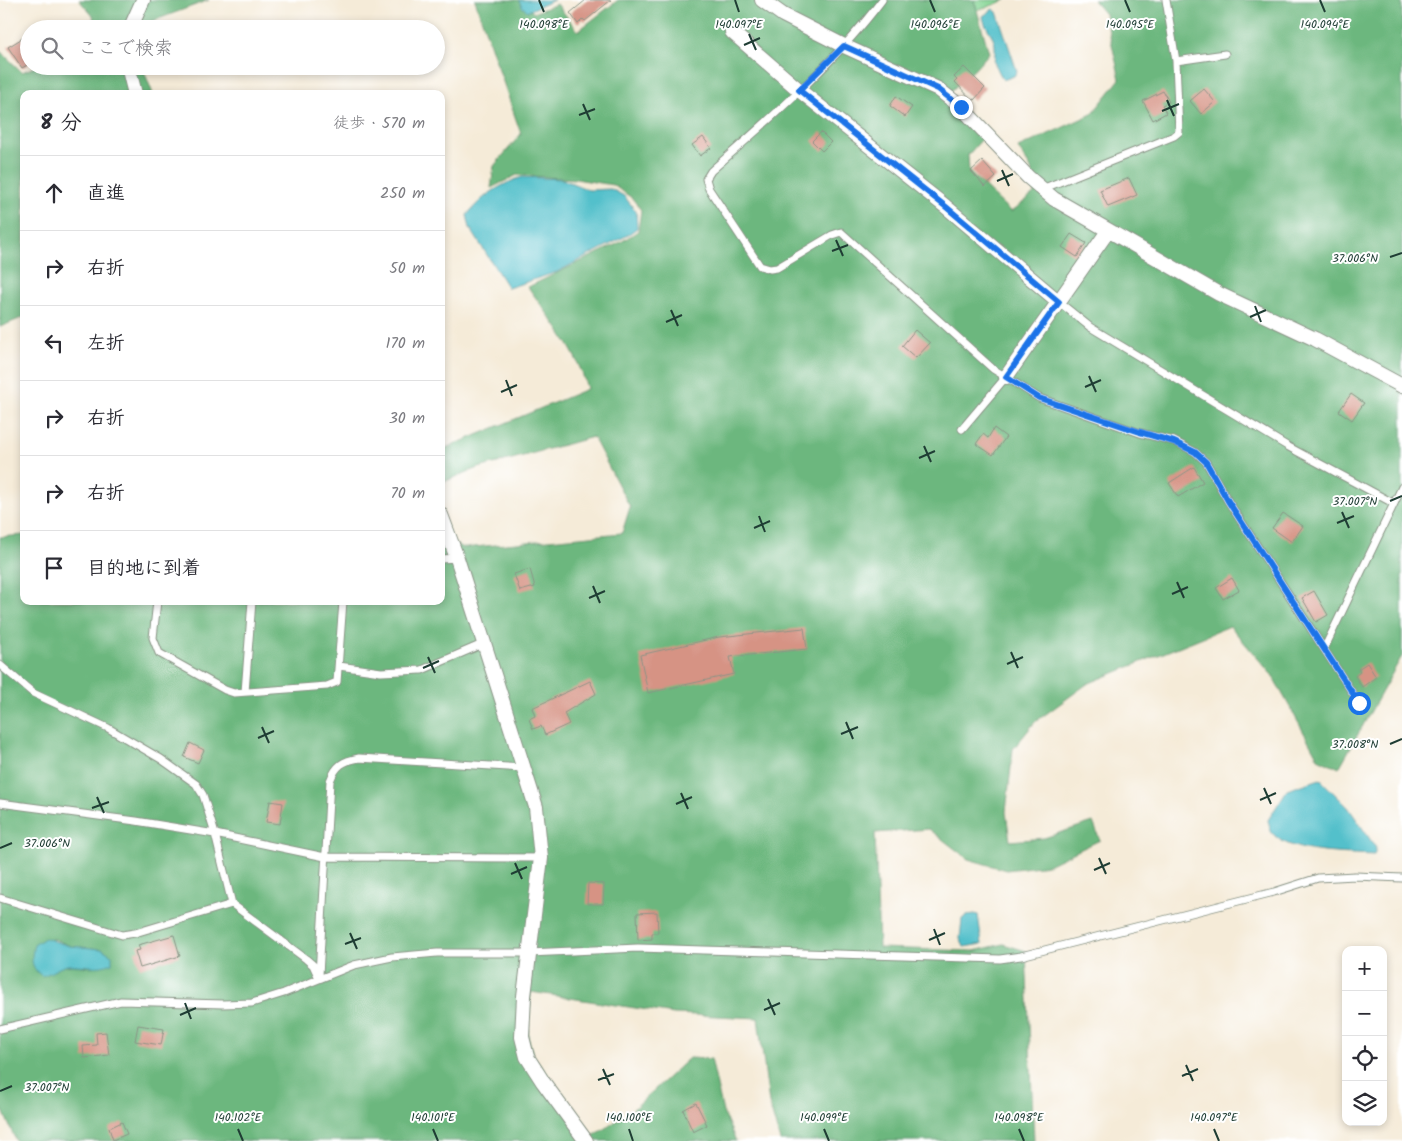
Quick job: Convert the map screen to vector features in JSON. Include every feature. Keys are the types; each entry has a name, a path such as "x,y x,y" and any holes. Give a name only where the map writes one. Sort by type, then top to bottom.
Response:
{"street":[{"path":"134,20 143,0"},
{"path":"762,0 783,15 844,46 938,89 961,107 1042,189 1108,231 1219,294 1315,339 1402,386"},
{"path":"732,32 799,90 945,206 1059,302"},
{"path":"130,75 134,90"},
{"path":"1006,377 1108,231"},
{"path":"445,525 458,558 536,807 541,858 529,952 522,1037 527,1057 586,1141"}],"lane":[{"path":"882,0 844,46 710,171 706,179 709,189 760,266 770,270 777,268 832,235 841,232 993,369 1039,398 1174,442 1195,452 1206,462 1228,501 1359,703"},
{"path":"1042,189 1174,136 1179,132 1176,61 1166,0"},
{"path":"1176,61 1225,54"},
{"path":"1059,302 1090,327 1287,446 1393,503"},
{"path":"962,429 1006,377"},
{"path":"1324,649 1402,487"},
{"path":"445,559 458,558"},
{"path":"156,605 153,638 159,653 225,690 234,693 326,686 337,682 343,605"},
{"path":"245,692 252,605"},
{"path":"339,666 382,672 422,670 485,643"},
{"path":"0,665 33,694 108,728 161,759 196,784 203,795 215,834 232,904 313,965 318,978"},
{"path":"318,978 330,780 334,770 345,760 359,758 524,768"},
{"path":"0,803 136,821 215,834 325,857 541,858"},
{"path":"0,1028 121,1001 223,1004 252,1002 284,993 354,965 392,957 438,953 638,948 1000,960 1274,892 1318,878 1355,876 1402,878"},
{"path":"0,898 122,934 135,933 232,904"}],"green space":[{"path":"79,0 209,0 155,20 92,20 94,17"},
{"path":"475,0 525,0 533,13 557,4 578,31 618,0 974,0 989,53 975,69 942,99 983,138 968,155 969,172 1011,212 1035,193 1031,169 1018,148 1092,114 1120,79 1105,14 1093,0 1402,0 1402,656 1339,768 1318,758 1272,675 1230,626 1087,684 1035,722 1013,749 1006,812 1010,841 1044,838 1093,822 1100,840 1048,865 1006,870 968,859 929,829 875,833 879,948 974,951 1003,944 1026,951 1034,1141 780,1141 769,1103 758,1018 674,1014 531,992 528,1037 533,1055 593,1136 629,1113 689,1058 711,1059 723,1112 736,1141 16,1141 0,1104 0,537 20,535 20,605 445,605 445,540 464,548 622,533 630,507 593,437 475,469 445,481 445,448 587,389 583,375 570,348 528,287 621,242 638,231 641,210 632,198 613,185 576,179 517,175 491,188 494,166 521,134","holes":["52,938 70,946 102,949 92,967 71,965 59,967"]},
{"path":"974,0 1006,0 977,11"},
{"path":"0,51 20,70 20,75 146,75 151,90 20,90 20,319 0,327"}],"water":[{"path":"519,0 554,0 528,11 522,7"},
{"path":"993,9 997,12 1017,71 1014,76 1003,80 994,62 995,48 993,37 983,16"},
{"path":"522,177 562,179 589,190 611,189 624,196 636,211 637,228 626,236 557,272 508,288 470,228 467,215 492,192"},
{"path":"1320,779 1348,807 1376,848 1374,855 1321,852 1306,849 1282,841 1272,833 1268,820 1287,790"},
{"path":"967,915 978,915 982,944 964,947 960,938 962,919"},
{"path":"45,938 70,946 102,949 112,955 112,963 96,966 68,965 42,976 33,966 32,954 34,945"}],"building":[{"path":"586,0 611,0 585,21 583,19 578,24 570,13"},
{"path":"20,40 20,65 8,47"},
{"path":"964,67 985,88 973,101 955,82 957,80 954,77"},
{"path":"1204,89 1215,102 1201,114 1190,101"},
{"path":"1163,91 1169,102 1162,105 1166,113 1153,120 1143,101"},
{"path":"896,96 912,107 905,117 890,106"},
{"path":"821,132 831,142 822,151 812,141"},
{"path":"703,137 711,148 700,156 692,145"},
{"path":"982,161 996,177 985,187 971,171"},
{"path":"1129,178 1137,195 1108,207 1100,190"},
{"path":"1071,234 1086,243 1077,257 1062,247"},
{"path":"915,330 930,343 916,358 902,346"},
{"path":"1351,394 1364,403 1352,420 1339,411"},
{"path":"994,428 1006,437 993,455 976,444 983,434 988,438"},
{"path":"1194,467 1203,482 1178,497 1169,483"},
{"path":"1283,513 1303,526 1292,542 1272,528"},
{"path":"530,569 535,587 520,591 514,574"},
{"path":"1232,578 1239,590 1223,599 1216,588"},
{"path":"1314,591 1328,615 1316,622 1302,598"},
{"path":"804,628 807,649 730,657 734,674 648,693 640,655 719,637"},
{"path":"1367,663 1376,677 1362,687 1355,676 1360,672 1358,669"},
{"path":"590,681 596,694 564,713 569,724 545,735 541,726 533,729 529,719 535,716 532,708"},
{"path":"190,743 204,750 198,763 184,757"},
{"path":"270,801 283,803 280,824 266,822"},
{"path":"588,883 604,884 603,904 587,904"},
{"path":"657,912 658,933 652,933 652,939 638,940 637,913"},
{"path":"174,935 180,956 140,968 135,951 140,950 138,945"},
{"path":"138,1025 164,1029 161,1045 135,1041"},
{"path":"106,1032 109,1055 84,1058 83,1046 97,1045 96,1033"},
{"path":"696,1103 707,1125 693,1132 683,1110"},
{"path":"122,1122 127,1134 113,1140 109,1128"}],"route":[{"path":"961,107 938,89 844,46 799,90 945,206 1059,302 1006,377 1039,398 1174,442 1195,452 1206,462 1228,501 1359,703"}]}
